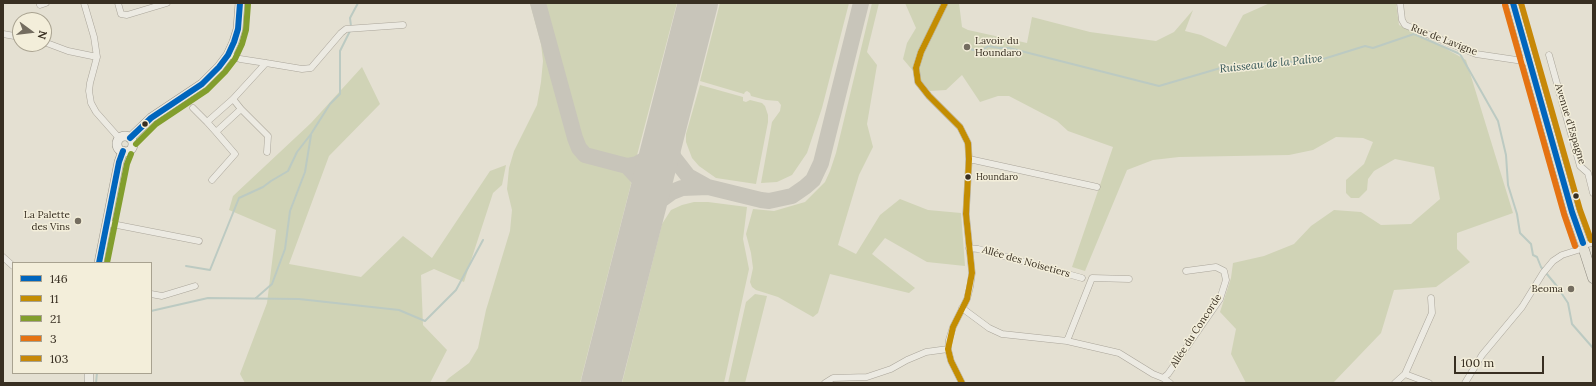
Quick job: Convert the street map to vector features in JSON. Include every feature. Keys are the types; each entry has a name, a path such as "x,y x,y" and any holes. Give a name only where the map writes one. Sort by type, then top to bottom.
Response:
{"main road":[{"name":"Avenue d'Espagne","path":"1514,3 1572,212 1586,246 1593,278"}],"street":[{"path":"84,3 94,37 97,57 90,83 89,91 91,103 96,112 119,138"},
{"path":"118,3 121,14 127,16 167,3"},
{"path":"130,138 151,118 206,80 219,67 228,55 238,29 240,3"},
{"path":"945,3 921,52 916,68 918,82 929,96 960,128 968,143 969,159 966,214 972,273 970,287 953,327 948,349 950,361 962,383"},
{"name":"Rue de Lavigne","path":"1400,3 1402,20 1405,25 1476,54 1530,62"},
{"path":"228,55 240,59 302,69 311,68 346,29 403,25"},
{"path":"52,45 68,51 97,57"},
{"name":"Avenue d'Espagne","path":"1549,55 1580,166 1588,173 1593,193"},
{"path":"207,122 233,99 266,63"},
{"path":"233,99 268,136 267,152"},
{"path":"193,108 235,154 212,180"},
{"path":"216,132 241,109"},
{"path":"119,138 126,136 130,138"},
{"path":"119,138 117,147 123,151 128,151 132,147 130,138"},
{"path":"99,262 119,162 123,151"},
{"path":"969,159 1097,187"},
{"path":"107,223 199,241"},
{"path":"1465,383 1482,355 1522,307 1553,261 1562,255 1586,246"},
{"name":"Allée des Noisetiers","path":"969,248 978,249 1082,278"},
{"path":"3,257 12,265"},
{"name":"Allée du Concorde","path":"962,308 989,328 1002,334 1067,342 1119,353 1153,374 1163,378 1168,374 1220,299 1226,280 1224,271 1216,267 1186,271"},
{"path":"1067,342 1092,278 1129,279"},
{"path":"152,294 162,296 195,286"},
{"path":"1395,383 1405,374 1432,313 1431,298"},
{"path":"825,383 833,378 867,376 892,369 906,360 926,352 948,349"},
{"path":"1405,374 1429,383"},
{"path":"1163,378 1170,383"}],"green space":[{"path":"530,3 534,3 576,150 581,156 587,159 623,169 630,175 631,184 580,383 444,383 469,363 478,348 486,310 510,231 512,210 507,189 509,168 514,151 537,105 543,61 541,44"},
{"path":"541,3 677,3 636,159 629,163 620,162 591,154 584,150 578,136"},
{"path":"720,3 849,3 822,108 807,153 792,175 777,182 761,183 772,122 780,111 781,105 778,101 766,100 751,96 747,91 744,94 700,81"},
{"path":"872,3 879,3 867,52 877,65 867,124 873,147 859,175 838,245 856,254 880,215 900,199 928,210 961,213 965,266 927,262 885,238 872,254 915,288 909,293 830,274 818,313 813,317 778,297 756,290 752,287 750,282 753,268 746,234 753,209 774,211 805,202 825,182 836,153"},
{"path":"905,3 959,3 962,27 968,30 1027,43 1032,17 1090,32 1156,41 1174,32 1193,10 1185,31 1201,35 1226,47 1243,15 1270,3 1396,3 1399,25 1466,60 1513,213 1457,233 1457,249 1470,262 1436,287 1394,290 1381,333 1333,383 1246,383 1231,354 1236,329 1220,312 1231,278 1233,263 1264,256 1294,244 1311,226 1334,210 1361,212 1381,225 1411,224 1440,199 1434,167 1395,159 1374,171 1368,179 1367,190 1359,198 1351,198 1346,193 1346,180 1364,164 1373,142 1363,138 1336,137 1313,150 1289,155 1179,157 1153,160 1127,170 1085,271 1072,267 1113,147 1068,131 1057,121 1009,96 998,96 980,102 962,75 946,90 930,91 903,59 907,43 916,28"},
{"path":"362,67 380,104 329,156 289,264 361,277 403,236 432,258 490,171 506,165 502,185 493,193 464,282 434,269 421,275 423,325 447,350 430,383 245,383 240,374 267,303 276,230 229,210 233,196 311,123"},
{"path":"700,85 743,97 743,101 746,102 750,100 762,103 765,106 768,115 768,122 756,184 716,178 699,166 692,158 686,142 686,134"},
{"path":"694,202 708,202 747,207 743,239 749,269 724,383 622,383 662,224 671,210"},
{"path":"755,294 767,296 745,383 728,383 746,302"}],"waterway":[{"path":"351,26 350,18 358,3"},
{"path":"186,266 210,270 239,198 263,187 288,171 297,152 311,134 330,104 340,94 340,51 350,31"},
{"name":"Ruisseau de la Palive","path":"967,47 973,50 984,49 988,46 1009,48 1159,86 1224,67 1320,60 1365,46 1373,48 1414,34 1460,54 1498,121 1506,155 1508,185 1517,214 1520,233 1531,244 1533,255 1537,257 1541,267 1556,285 1568,303 1572,324 1593,348"},
{"path":"256,298 272,284 285,249 290,211 305,172 311,135"},
{"path":"152,311 208,298 299,299 399,310 425,321 456,290 483,240"},
{"path":"96,383 97,374"}],"taxiway":[{"path":"538,3 575,138 579,148 585,155 627,166 637,164 651,156 658,149 666,127"},
{"path":"641,228 649,210 654,205 672,192 682,188 708,187 769,201 792,196 813,180 821,163 861,3"},
{"path":"668,126 669,144 674,158 688,176 706,186"},
{"path":"627,166 639,179 643,187 645,197 642,218"}],"runway":[{"path":"601,383 698,3"}],"transit line":[{"name":"146","path":"130,138 151,118 202,84 219,67 228,55 234,42 238,29 240,3"},
{"name":"11","path":"945,3 921,52 916,68 918,82 929,96 960,127 968,143 969,159 966,214 972,273 967,299 953,327 948,349 951,361 962,383"},
{"name":"146","path":"1513,3 1572,212 1583,243"},
{"name":"103","path":"1521,3 1580,210 1591,240"},
{"name":"21","path":"136,144 156,124 207,90 225,72 235,59 242,44 246,30 248,4"},
{"name":"3","path":"1505,5 1564,214 1575,246"},
{"name":"146","path":"99,262 119,162 123,151"},
{"name":"21","path":"107,262 127,164 131,154"}],"place":[{"name":"Lavoir du Houndaro","path":"967,47"},
{"name":"Houndaro","path":"968,177"},
{"name":"La Palette des Vins","path":"78,221"},
{"name":"Beoma","path":"1571,289"}]}
